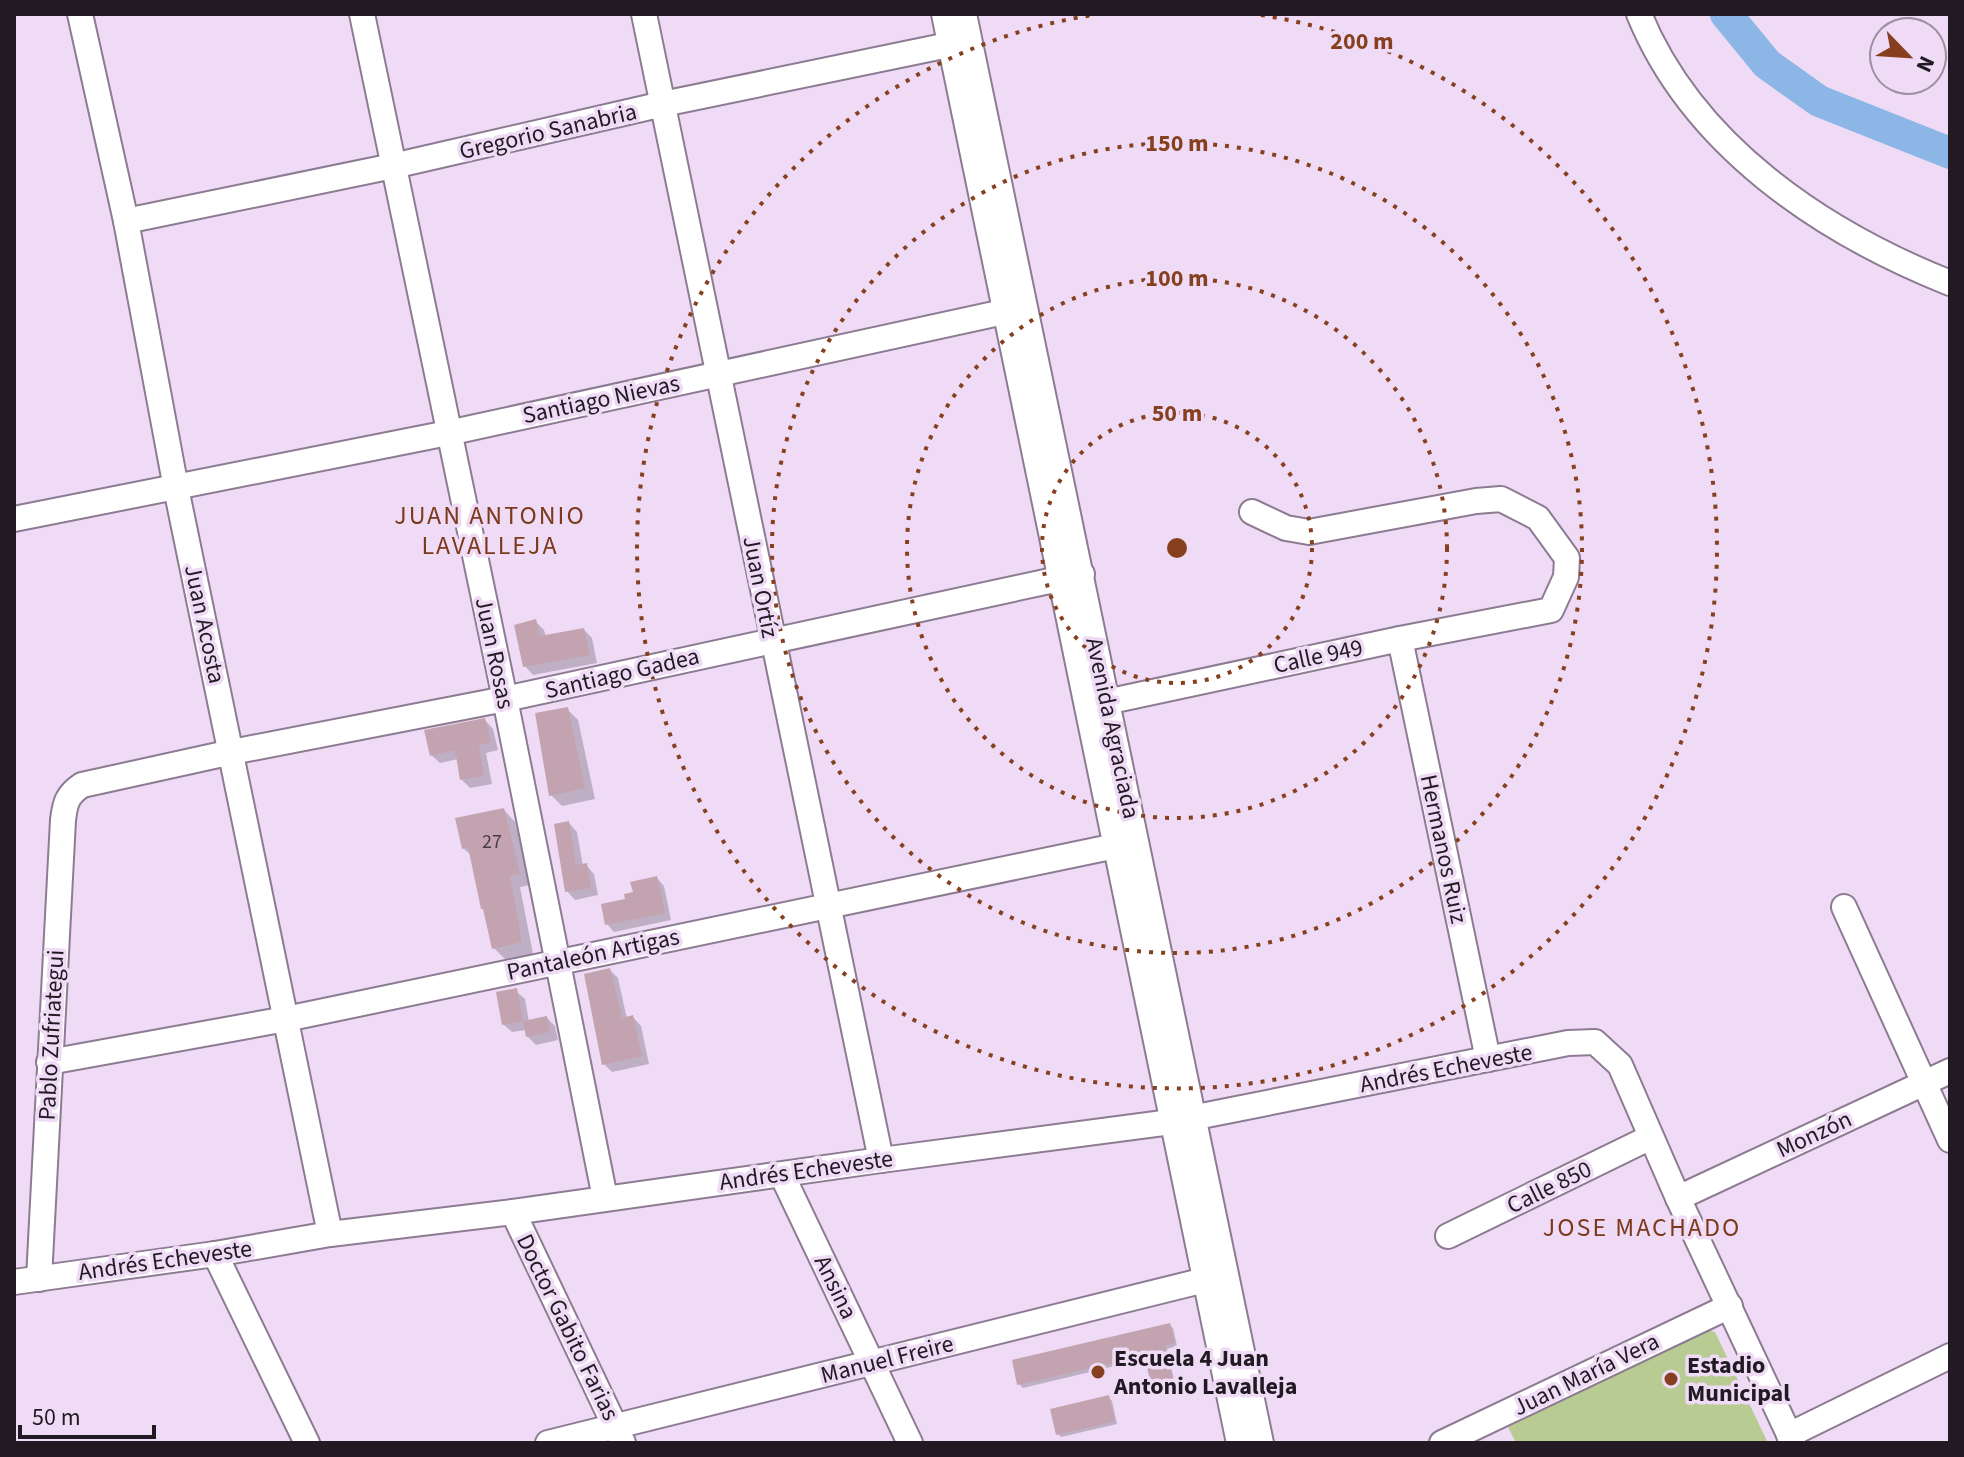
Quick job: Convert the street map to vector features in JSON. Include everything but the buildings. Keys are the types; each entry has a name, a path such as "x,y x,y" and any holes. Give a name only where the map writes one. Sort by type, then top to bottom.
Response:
{"street":[{"name":"Juan Acosta","path":"80,14 126,221 176,488 330,1234"},
{"name":"Juan Rosas","path":"362,14 605,1198"},
{"name":"Juan Ortíz","path":"644,14 881,1160"},
{"name":"Avenida Agraciada","path":"944,14 960,43 1216,1277 1245,1441"},
{"name":"Avenida Agraciada","path":"960,43 964,14"},
{"path":"1639,14 1653,47 1709,127 1773,183 1835,228 1900,263 1950,283"},
{"name":"Gregorio Sanabria","path":"126,221 960,43"},
{"name":"Santiago Nievas","path":"14,519 448,433 1015,310"},
{"name":"Calle 949","path":"1096,704 1551,610 1566,577 1567,558 1538,518 1501,499 1309,532 1286,528 1252,512"},
{"name":"Santiago Gadea","path":"70,793 82,785 232,752 505,699 1071,576"},
{"name":"Hermanos Ruiz","path":"1400,639 1488,1059"},
{"name":"Pablo Zufriategui","path":"39,1279 63,820 65,802 70,793"},
{"name":"Pantaleón Artigas","path":"49,1062 286,1019 1126,844"},
{"path":"1844,907 1950,1140"},
{"name":"Andrés Echeveste","path":"14,1282 215,1254 330,1234 513,1212 1182,1120 1568,1043 1595,1042 1620,1065 1651,1137"},
{"name":"Monzón","path":"1678,1198 1950,1071"},
{"path":"1651,1137 1791,1439 1950,1356"},
{"name":"Calle 850","path":"1448,1236 1651,1137"},
{"name":"Ansina","path":"782,1175 910,1443"},
{"name":"Doctor Gabito Farias","path":"513,1212 619,1434"},
{"path":"215,1254 307,1443"},
{"name":"Manuel Freire","path":"548,1443 619,1434 872,1363 1216,1277"},
{"name":"Juan María Vera","path":"1442,1443 1730,1306"}],"green space":[{"name":"Estadio Municipal","path":"1706,1330 1715,1332 1768,1443 1516,1443 1508,1427"}],"waterway":[{"path":"1726,14 1767,64 1819,101 1950,153"}],"place":[{"name":"Escuela 4 Juan Antonio Lavalleja","path":"1098,1372"},
{"name":"Estadio Municipal","path":"1671,1379"}],"district":[{"name":"JUAN ANTONIO LAVALLEJA","path":"490,530"},
{"name":"JOSE MACHADO","path":"1642,1227"}]}
